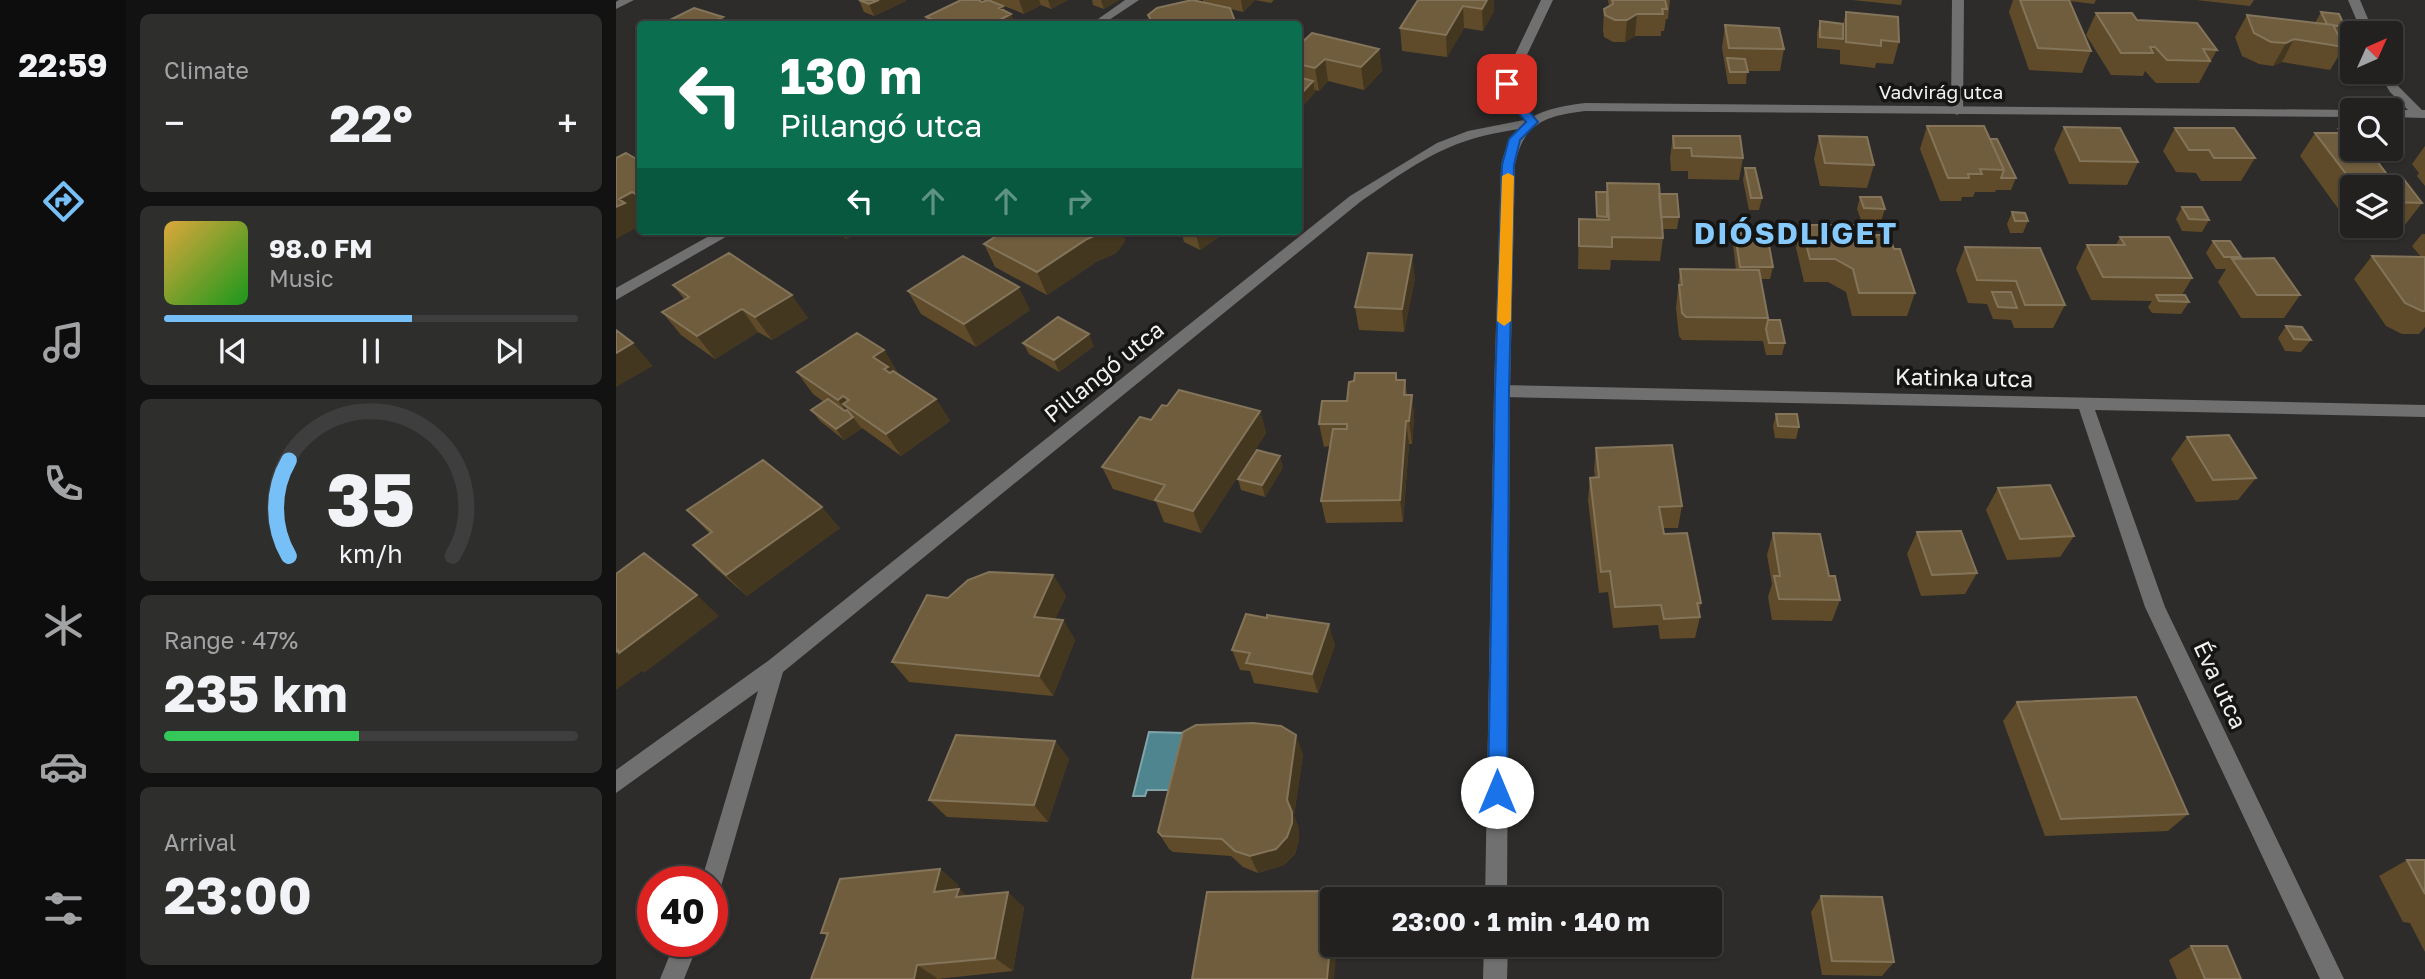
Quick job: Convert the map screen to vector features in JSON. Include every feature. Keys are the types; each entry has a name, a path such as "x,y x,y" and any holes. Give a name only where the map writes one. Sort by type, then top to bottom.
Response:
{"street":[{"path":"616,6 628,0"},
{"path":"1102,21 1133,0"},
{"path":"1496,887 1502,391 1508,165 1515,139 1532,122 1510,95 1507,84 1547,0"},
{"path":"1957,111 1958,0"},
{"path":"2354,0 2363,21"},
{"path":"2391,84 2422,114"},
{"name":"Vadvirág utca","path":"1532,122 1557,111 1585,107 2340,113"},
{"path":"2403,113 2422,114"},
{"name":"Pillangó utca","path":"616,783 775,667 1355,199 1402,167 1445,145 1473,134 1532,122"},
{"path":"616,295 722,235"},
{"name":"Katinka utca","path":"1502,391 2425,411"},
{"name":"Éva utca","path":"2085,403 2155,607 2332,979"},
{"path":"717,866 775,667"},
{"path":"672,979 681,957"},
{"path":"1495,979 1496,957"}],"water":[{"path":"1149,732 1185,733 1172,790 1147,790 1145,796 1133,796"}],"building":[{"path":"859,0 879,0 869,4"},
{"path":"961,0 988,0 1003,6 999,8 1011,14 998,21 936,21 926,17"},
{"path":"1192,0 1230,8 1235,21 1151,21 1148,15 1157,8"},
{"path":"1418,0 1487,0 1482,9 1463,6 1446,35 1400,28"},
{"path":"1612,0 1665,0 1667,9 1662,9 1663,14 1637,14 1627,20 1615,20 1605,15 1604,9 1613,4"},
{"path":"2020,0 2069,0 2091,51 2038,48"},
{"path":"694,8 723,17 715,21 668,21"},
{"path":"1846,12 1898,17 1899,42 1881,40 1881,46 1846,42"},
{"path":"2321,12 2339,14 2342,21 2340,26 2327,24"},
{"path":"2096,13 2132,13 2137,20 2197,23 2217,50 2203,49 2210,61 2167,60 2155,47 2150,47 2153,53 2121,53"},
{"path":"2247,15 2333,25 2340,39 2340,46 2294,39 2286,43 2271,42 2254,33"},
{"path":"1820,21 1843,24 1843,39 1820,37"},
{"path":"1725,25 1779,28 1784,49 1729,48"},
{"path":"1312,33 1379,49 1361,67 1325,59 1315,68 1302,65 1302,42"},
{"path":"1727,58 1745,59 1748,72 1730,72"},
{"path":"1302,78 1313,81 1302,93"},
{"path":"1927,126 1984,126 2004,170 1980,169 1982,174 1968,174 1969,178 1948,178"},
{"path":"2064,127 2120,128 2138,162 2080,161"},
{"path":"2175,128 2234,128 2255,158 2214,158 2209,150 2189,150"},
{"path":"2315,133 2340,133 2340,161 2377,161 2388,175 2347,175"},
{"path":"1673,136 1740,136 1743,158 1692,156 1691,148 1674,148"},
{"path":"1819,136 1867,137 1874,165 1825,163"},
{"path":"1990,139 1997,139 2016,178 2001,178 2004,170"},
{"path":"626,153 637,159 637,194 632,192 619,199 625,203 616,207 616,158"},
{"path":"1745,168 1755,168 1762,198 1751,198"},
{"path":"2403,178 2422,203 2403,202"},
{"path":"1607,183 1659,184 1663,238 1612,237 1612,247 1579,246 1579,219 1609,220"},
{"path":"1596,192 1607,192 1607,217 1597,216"},
{"path":"1659,194 1677,194 1679,217 1661,217"},
{"path":"1860,197 1881,197 1885,209 1864,208"},
{"path":"2182,207 2202,207 2209,220 2189,219"},
{"path":"2012,212 2025,213 2028,221 2015,221"},
{"path":"1801,225 1857,225 1858,230 1866,230 1868,235 1882,235 1885,244 1892,244 1894,249 1900,249 1915,293 1859,293 1853,269 1835,259 1810,259"},
{"path":"1735,233 1767,234 1773,267 1740,267"},
{"path":"998,235 1096,235 1037,272 984,244"},
{"path":"2120,237 2169,237 2192,278 2103,277 2087,245 2125,245"},
{"path":"2213,241 2230,241 2241,257 2224,257"},
{"path":"1965,247 2040,248 2065,305 2025,305 2016,281 1977,280"},
{"path":"729,253 792,295 755,317 742,309 697,336 662,312 689,297 673,285"},
{"path":"1368,253 1412,255 1402,309 1355,307"},
{"path":"963,256 1019,287 964,324 908,291"},
{"path":"2372,256 2425,257 2425,311 2405,303"},
{"path":"2274,258 2300,295 2257,295 2232,259"},
{"path":"1680,269 1759,270 1768,318 1686,317 1682,313"},
{"path":"1992,292 2011,292 2017,308 1998,307"},
{"path":"2156,295 2185,295 2189,302 2159,301"},
{"path":"1058,317 1089,334 1054,360 1023,343"},
{"path":"1768,320 1780,320 1785,343 1769,343 1766,329"},
{"path":"2286,326 2302,327 2311,340 2294,339"},
{"path":"616,330 633,343 616,353"},
{"path":"857,333 884,350 873,357 888,367 884,369 890,373 893,371 936,399 886,434 843,404 849,400 843,396 838,400 797,372"},
{"path":"1355,373 1396,373 1396,380 1405,380 1404,395 1412,395 1409,421 1406,421 1400,500 1321,501 1333,429 1347,429 1347,424 1319,424 1322,401 1347,401 1349,382 1354,381"},
{"path":"1179,390 1260,411 1193,511 1155,500 1165,485 1102,467 1140,417 1151,420 1162,405 1167,406"},
{"path":"828,399 847,410 853,417 836,429 811,410"},
{"path":"1776,414 1797,414 1799,427 1778,426"},
{"path":"2229,435 2256,478 2213,480 2187,437"},
{"path":"1672,445 1682,506 1659,507 1664,534 1687,533 1701,603 1697,603 1700,617 1664,619 1661,605 1615,607 1610,571 1601,572 1590,478 1599,477 1596,448"},
{"path":"1257,450 1280,456 1262,485 1238,479"},
{"path":"763,460 822,507 726,575 693,545 712,532 687,510"},
{"path":"2050,485 2074,536 2020,539 1998,488"},
{"path":"1961,531 1977,573 1932,575 1917,532"},
{"path":"1773,533 1820,534 1829,576 1835,576 1840,600 1779,599 1774,576 1780,576"},
{"path":"644,553 697,595 619,653 618,650 616,652 616,574"},
{"path":"989,572 1053,575 1034,617 1063,620 1039,676 892,662 927,595 948,598 968,580"},
{"path":"1246,614 1329,624 1312,674 1246,663 1250,653 1232,650"},
{"path":"2136,697 2188,814 2061,819 2017,702"},
{"path":"1253,723 1281,726 1296,735 1287,800 1292,812 1292,823 1287,837 1276,849 1250,856 1235,851 1222,839 1162,836 1158,832 1183,732 1196,725"},
{"path":"956,735 1055,741 1034,805 929,800"},
{"path":"2407,860 2425,860 2425,894"},
{"path":"940,869 934,892 959,889 956,897 1008,892 995,958 917,965 914,979 811,979 828,933 821,933 840,879"},
{"path":"1320,891 1320,957 1329,957 1327,979 1192,979 1207,892"},
{"path":"1821,896 1882,897 1894,962 1832,961"},
{"path":"2191,946 2227,946 2241,979 2205,979"}],"slow traffic":[{"path":"1504,321 1508,176"}],"district":[{"name":"DIÓSDLIGET","path":"1796,234"}],"route":[{"path":"1497,792 1508,165 1515,139 1532,122 1510,95 1507,84"}]}
